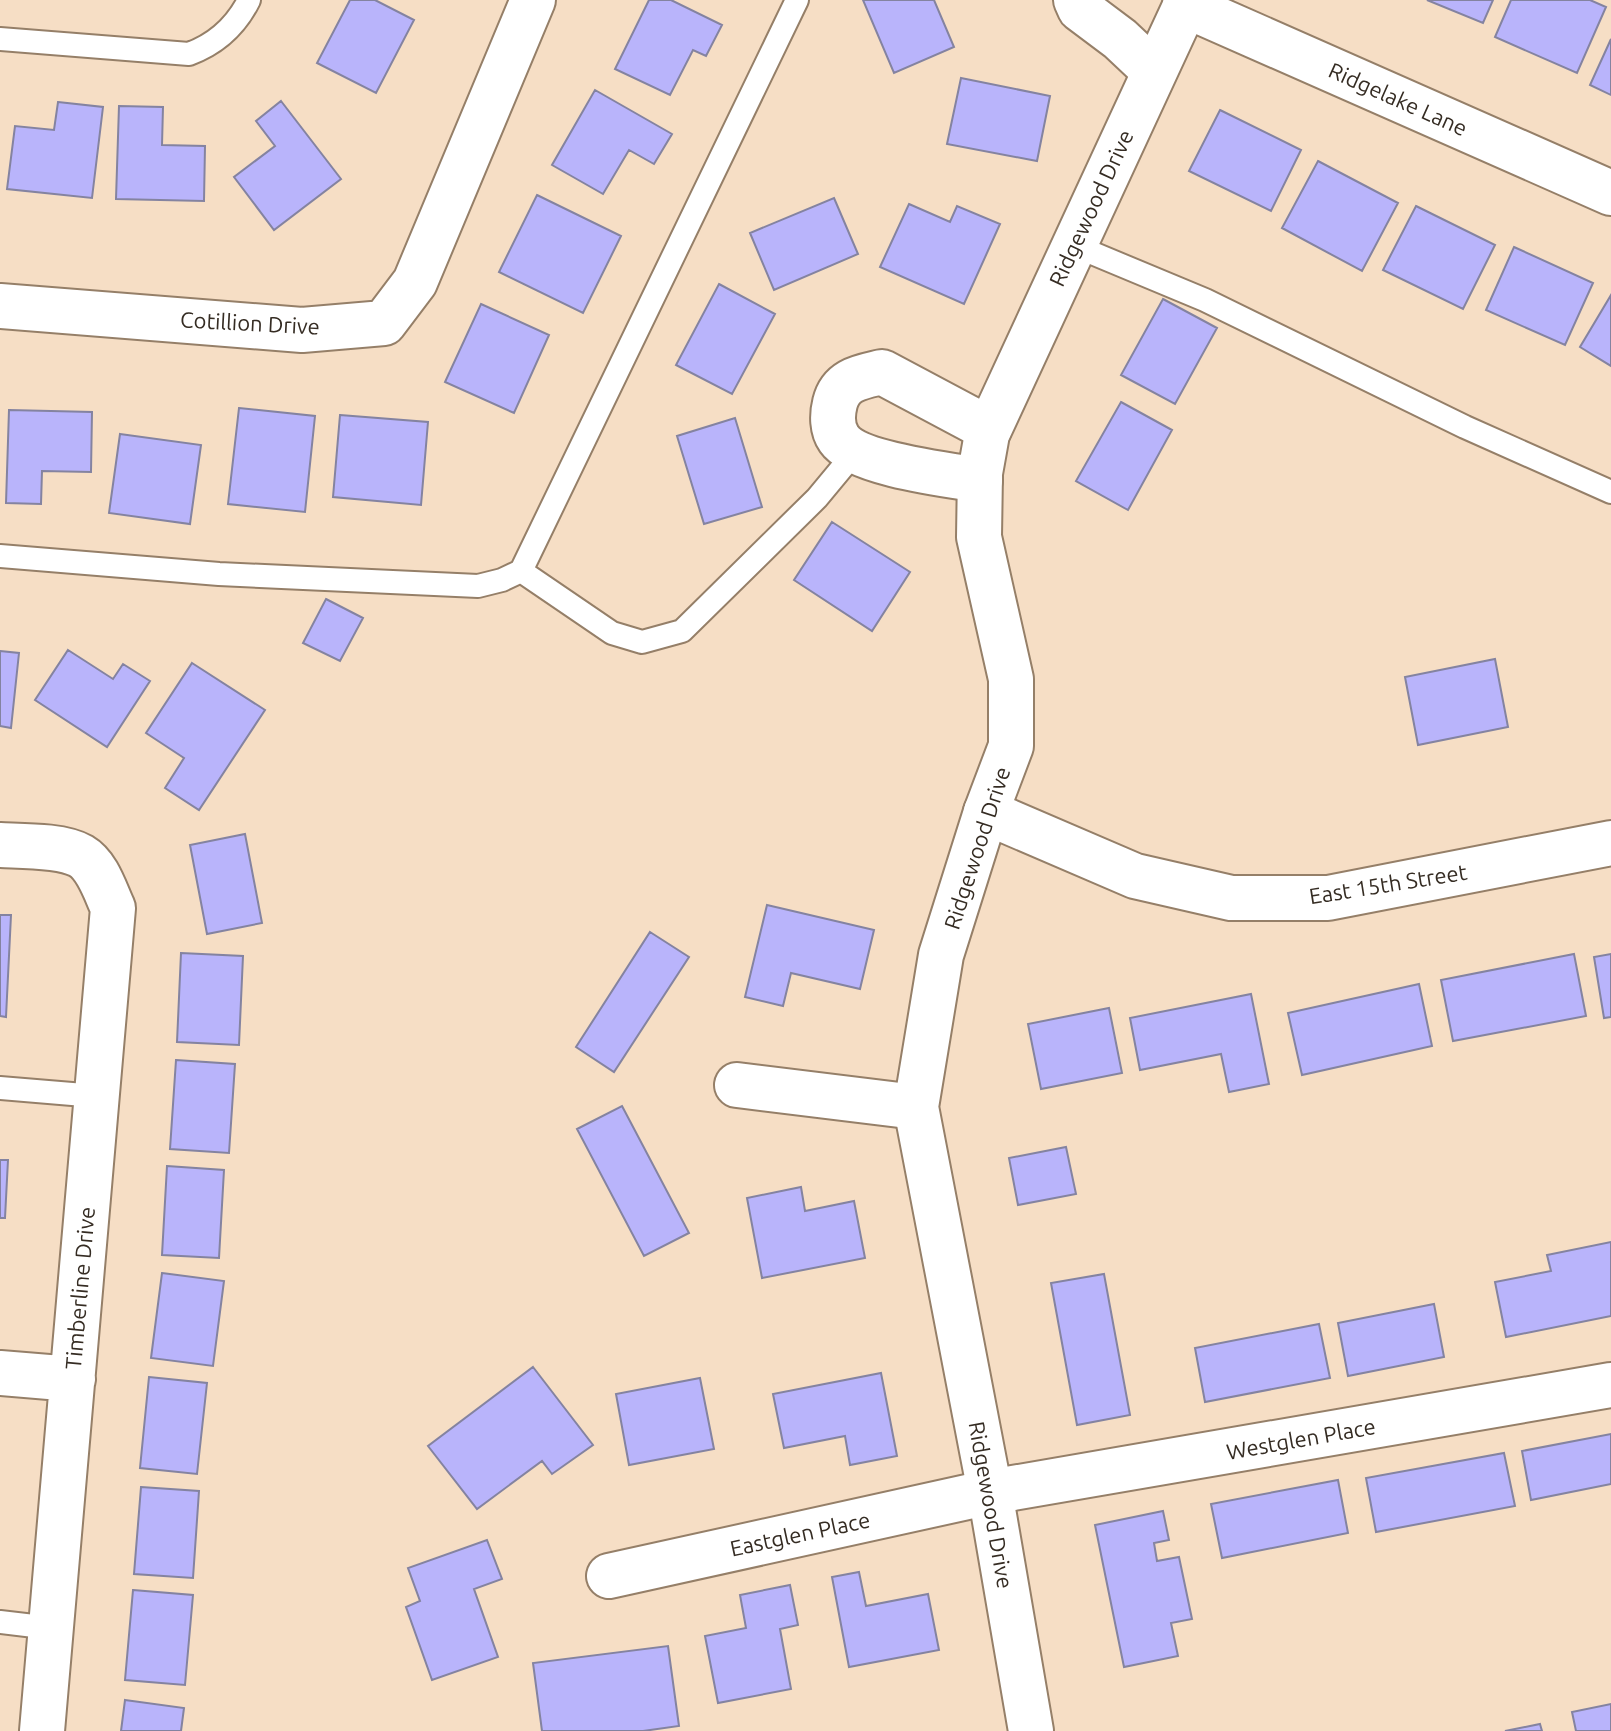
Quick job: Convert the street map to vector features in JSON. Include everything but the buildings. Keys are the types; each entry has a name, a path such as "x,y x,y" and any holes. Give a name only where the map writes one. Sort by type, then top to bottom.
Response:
{"street":[{"name":"Cotillion Drive","path":"0,306 302,330 384,323 415,282 533,0"},
{"path":"1076,0 1080,9 1120,39 1154,71"},
{"name":"Ridgewood Drive","path":"1031,1731 990,1492 916,1107 941,955 986,812 1011,746 1011,679 979,537 980,480 989,429 1186,3"},
{"name":"Ridgelake Lane","path":"1186,3 1611,193"},
{"path":"980,480 886,463 856,451 839,439 833,423 837,395 852,378 882,372 989,429"},
{"name":"East 15th Street","path":"986,812 1135,876 1231,898 1328,898 1611,843"},
{"name":"Timberline Drive","path":"0,845 51,848 80,856 97,872 113,908 42,1731"},
{"path":"737,1085 916,1107"},
{"path":"0,1373 73,1379"},
{"name":"Westglen Place","path":"990,1492 1611,1385"},
{"name":"Eastglen Place","path":"609,1576 990,1492"}],"lane":[{"path":"0,39 189,54 212,45 241,16 249,0"},
{"path":"0,556 219,574 478,586 521,571 797,0"},
{"path":"1073,245 1205,300 1465,427 1611,492"},
{"path":"521,571 612,633 642,642 682,631 817,498 856,451"},
{"path":"0,1088 96,1096"},
{"path":"0,1622 51,1628"}]}
